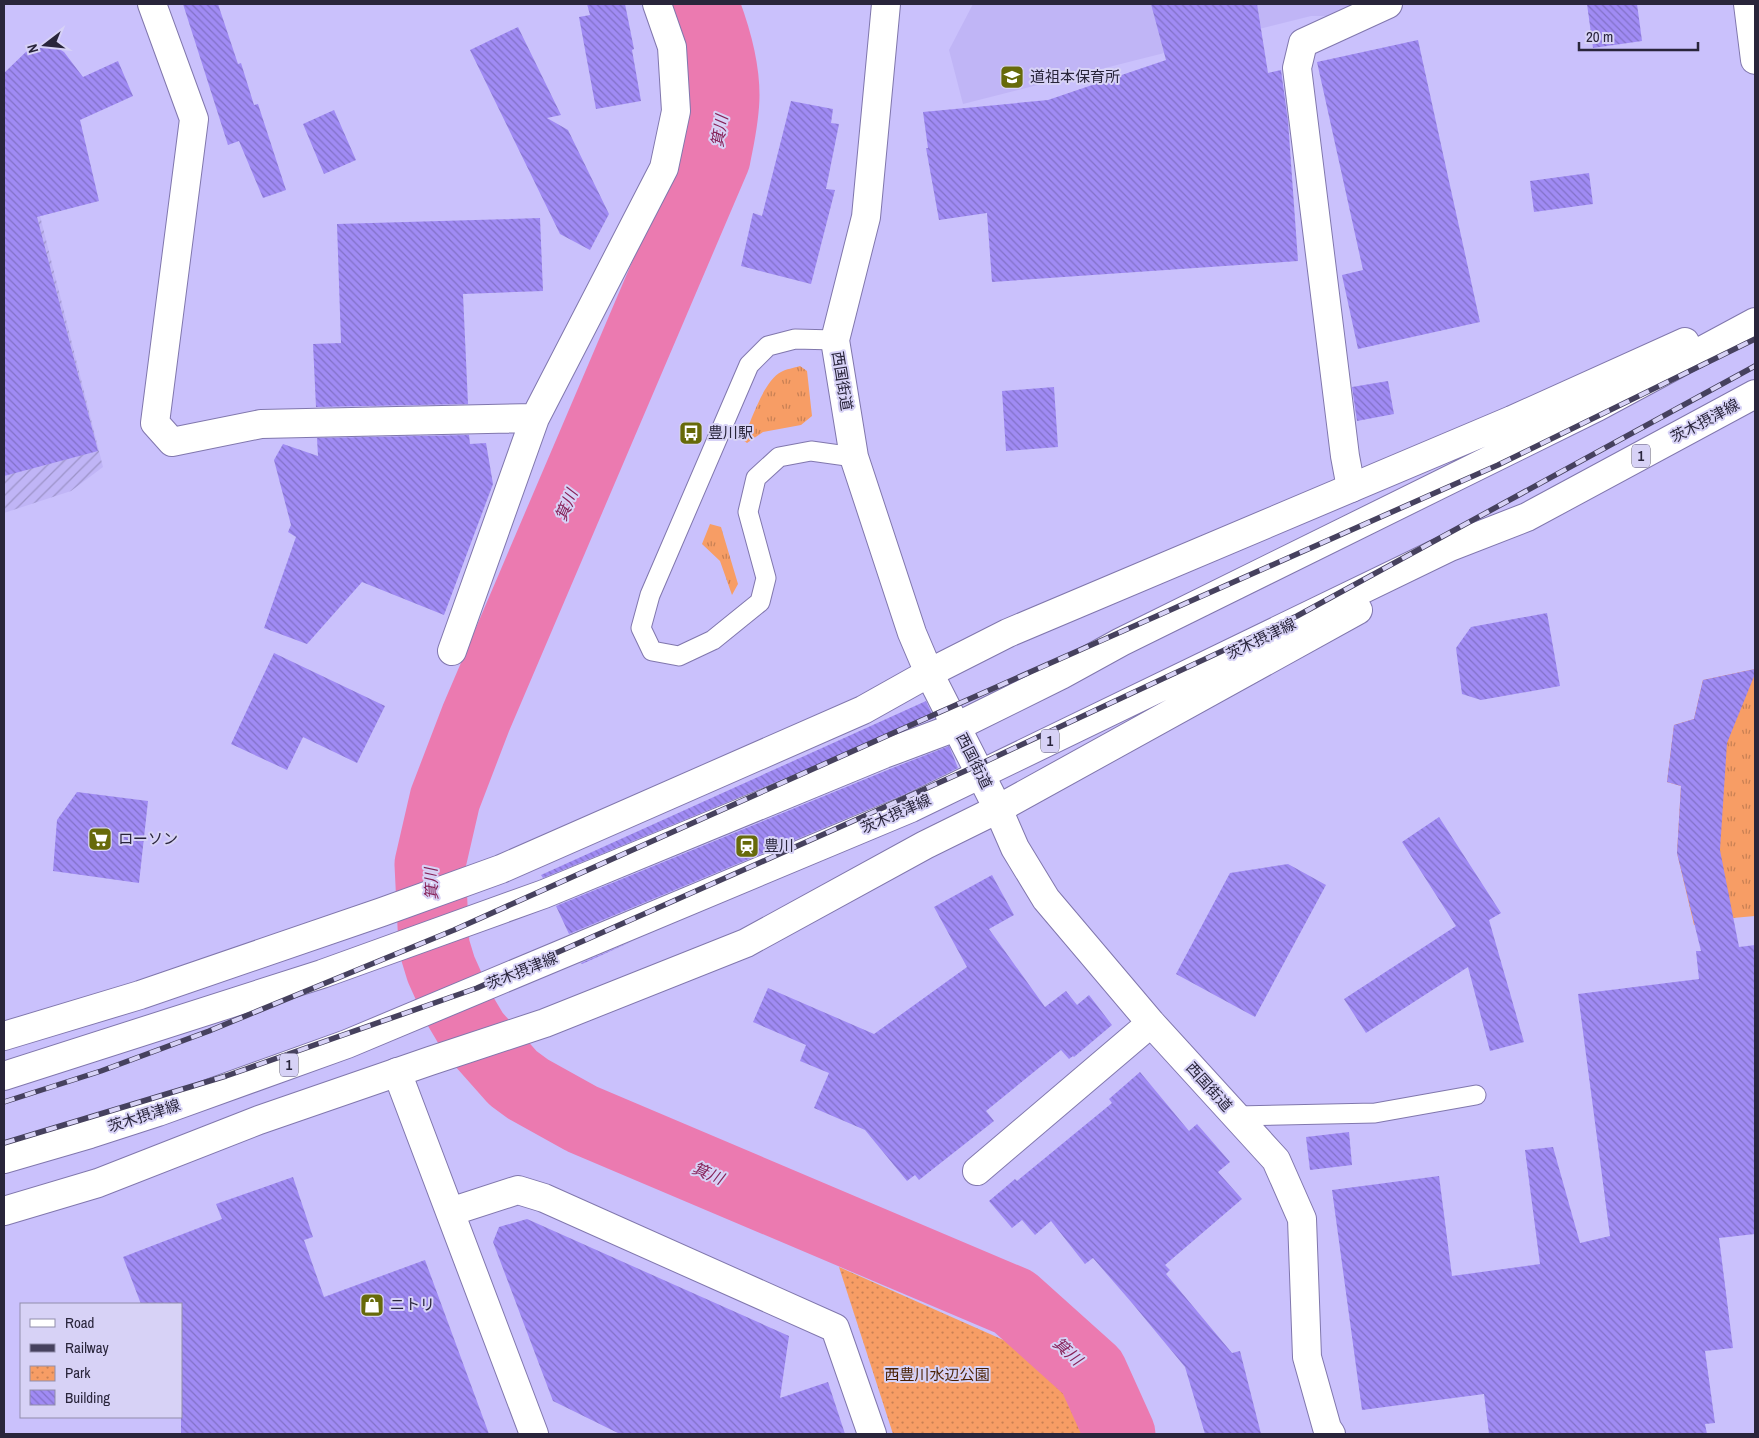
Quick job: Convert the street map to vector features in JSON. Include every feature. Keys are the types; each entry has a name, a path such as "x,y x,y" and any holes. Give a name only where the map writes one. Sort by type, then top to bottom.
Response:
{"main road":[{"path":"152,4 194,119 156,423 172,442 261,424 535,418"},
{"path":"452,651 535,418 664,168 676,111 672,47 657,4"},
{"name":"西国街道","path":"886,4 866,217 836,340 854,457 912,633 929,673 981,774 1015,848 1046,899 1151,1023 1276,1160 1302,1219 1307,1357 1327,1428 1331,1434"},
{"path":"1350,488 1342,437 1297,68 1303,43 1388,4"},
{"path":"1748,4 1755,60"},
{"path":"4,1036 140,995 501,869 863,710 929,673 1008,634 1512,420 1755,310"},
{"path":"4,1076 322,974 544,894 874,758 956,727 1061,675 1121,642 1597,407 1755,322"},
{"name":"茨木摂津線","path":"4,1158 90,1134 256,1078 347,1044 911,808 1450,547 1527,517 1755,394"},
{"name":"1","path":"4,1211 98,1182 259,1120 545,1023 746,943 925,845 998,809 1527,517"},
{"path":"977,1171 1151,1023"},
{"path":"397,1072 534,1434"},
{"path":"450,1212 518,1190 537,1196 835,1328 872,1434"}],"lane":[{"path":"836,340 795,339 768,346 749,365 650,595 640,628 652,651 679,656 713,640 760,602 766,578 748,512 756,478 779,457 811,451 854,457"},
{"path":"1236,1116 1375,1113 1476,1095"}],"shaded area":[{"name":"道祖本保育所","path":"973,4 1360,4 1335,16 1311,16 963,104 949,50"},
{"path":"31,180 103,467 71,491 4,513 4,188"}],"green space":[{"path":"800,366 807,371 812,416 801,425 763,432 747,443 743,440 758,403 769,384 781,372"},
{"path":"710,524 721,527 738,584 732,595 720,561 702,544"},
{"path":"1755,669 1755,916 1694,925 1677,853 1681,786 1667,782 1674,725 1694,719 1703,680"},
{"name":"西豊川水辺公園","path":"839,1267 1017,1346 1056,1378 1085,1426 1087,1434 893,1434"}],"building":[{"path":"183,4 218,4 238,64 241,63 254,105 258,104 286,190 263,198 239,141 228,145"},
{"path":"587,4 625,4 634,49 632,50 641,101 596,109 579,17 590,15"},
{"path":"1151,4 1257,4 1268,73 1281,70 1288,121 1298,261 992,282 987,213 939,220 926,148 928,148 923,112 1048,100 1166,60"},
{"path":"1587,4 1637,4 1642,41 1593,48"},
{"path":"518,27 561,115 547,118 568,130 609,214 590,250 560,234 470,50"},
{"path":"1418,40 1480,322 1358,349 1342,275 1363,270 1317,62"},
{"path":"47,45 56,47 64,52 83,77 118,61 133,96 80,120 99,201 37,217 98,451 4,476 4,73 29,49"},
{"path":"791,101 833,109 831,123 839,124 826,189 835,190 811,284 741,266 753,213 762,216"},
{"path":"334,110 356,160 324,174 303,124"},
{"path":"1589,173 1593,204 1534,212 1530,181"},
{"path":"540,218 543,291 463,294 468,404 316,407 313,344 341,343 337,224"},
{"path":"1388,381 1394,414 1357,421 1352,387"},
{"path":"1054,387 1058,447 1006,451 1002,391"},
{"path":"469,435 470,444 486,443 493,484 444,615 362,582 307,644 264,628 296,537 288,532 291,525 274,460 283,444 318,456 317,438"},
{"path":"1547,613 1560,686 1481,700 1462,694 1456,648 1471,627"},
{"path":"274,653 385,706 357,763 303,737 287,770 231,744"},
{"path":"1755,669 1755,674 1727,743 1720,850 1739,947 1755,945 1755,1234 1719,1238 1733,1348 1705,1351 1715,1423 1705,1424 1707,1434 1489,1434 1484,1394 1362,1410 1332,1190 1439,1176 1452,1276 1540,1264 1525,1150 1553,1147 1580,1243 1610,1236 1578,994 1699,979 1696,951 1701,951 1677,853 1681,786 1667,782 1674,725 1694,719 1703,680"},
{"path":"926,701 934,718 543,878 541,875"},
{"path":"949,746 958,768 905,794 569,934 556,906 890,769"},
{"name":"ローソン","path":"77,792 148,801 139,883 53,871 57,820"},
{"path":"1439,817 1501,913 1489,920 1524,1042 1490,1051 1468,967 1366,1033 1344,999 1456,926 1402,842"},
{"path":"1288,864 1326,885 1255,1017 1176,974 1230,873"},
{"path":"992,875 1014,915 989,929 1045,1007 1066,991 1077,1005 1089,995 1112,1025 1074,1057 1069,1059 1061,1050 986,1111 994,1121 919,1180 915,1175 907,1181 865,1130 814,1108 829,1073 800,1061 806,1045 753,1022 768,988 874,1034 967,967 934,907"},
{"path":"635,940 582,964 581,963"},
{"path":"1140,1072 1189,1131 1197,1124 1230,1162 1218,1172 1242,1199 1165,1265 1170,1270 1166,1274 1232,1353 1240,1351 1261,1434 1205,1434 1185,1367 1093,1258 1085,1264 1051,1221 1035,1235 1022,1220 1012,1228 989,1201 1015,1179 1017,1181 1112,1103 1109,1099"},
{"path":"1349,1132 1352,1165 1310,1170 1306,1137"},
{"name":"ニトリ","path":"293,1177 313,1237 304,1240 324,1297 425,1260 489,1434 181,1434 182,1303 141,1303 123,1257 222,1219 216,1204"},
{"path":"527,1219 789,1336 780,1398 828,1382 845,1434 620,1434 553,1401 493,1242 499,1227"}],"waterway":[{"name":"箕川","path":"703,4 718,49 724,84 723,111 715,158 476,718 445,799 430,864 434,946 441,969 458,1007 474,1034 513,1078 528,1089 582,1119 1014,1302 1092,1372 1120,1434"}],"railway":[{"path":"4,1102 101,1071 209,1031 454,930 1498,465 1755,339"},
{"path":"4,1143 226,1076 477,988 759,863 965,771 1297,616 1755,366"}],"place":[{"name":"道祖本保育所","path":"1012,77"},
{"name":"豊川駅","path":"691,433"},
{"name":"ローソン","path":"100,839"},
{"name":"豊川","path":"747,846"},
{"name":"ニトリ","path":"372,1305"}]}
